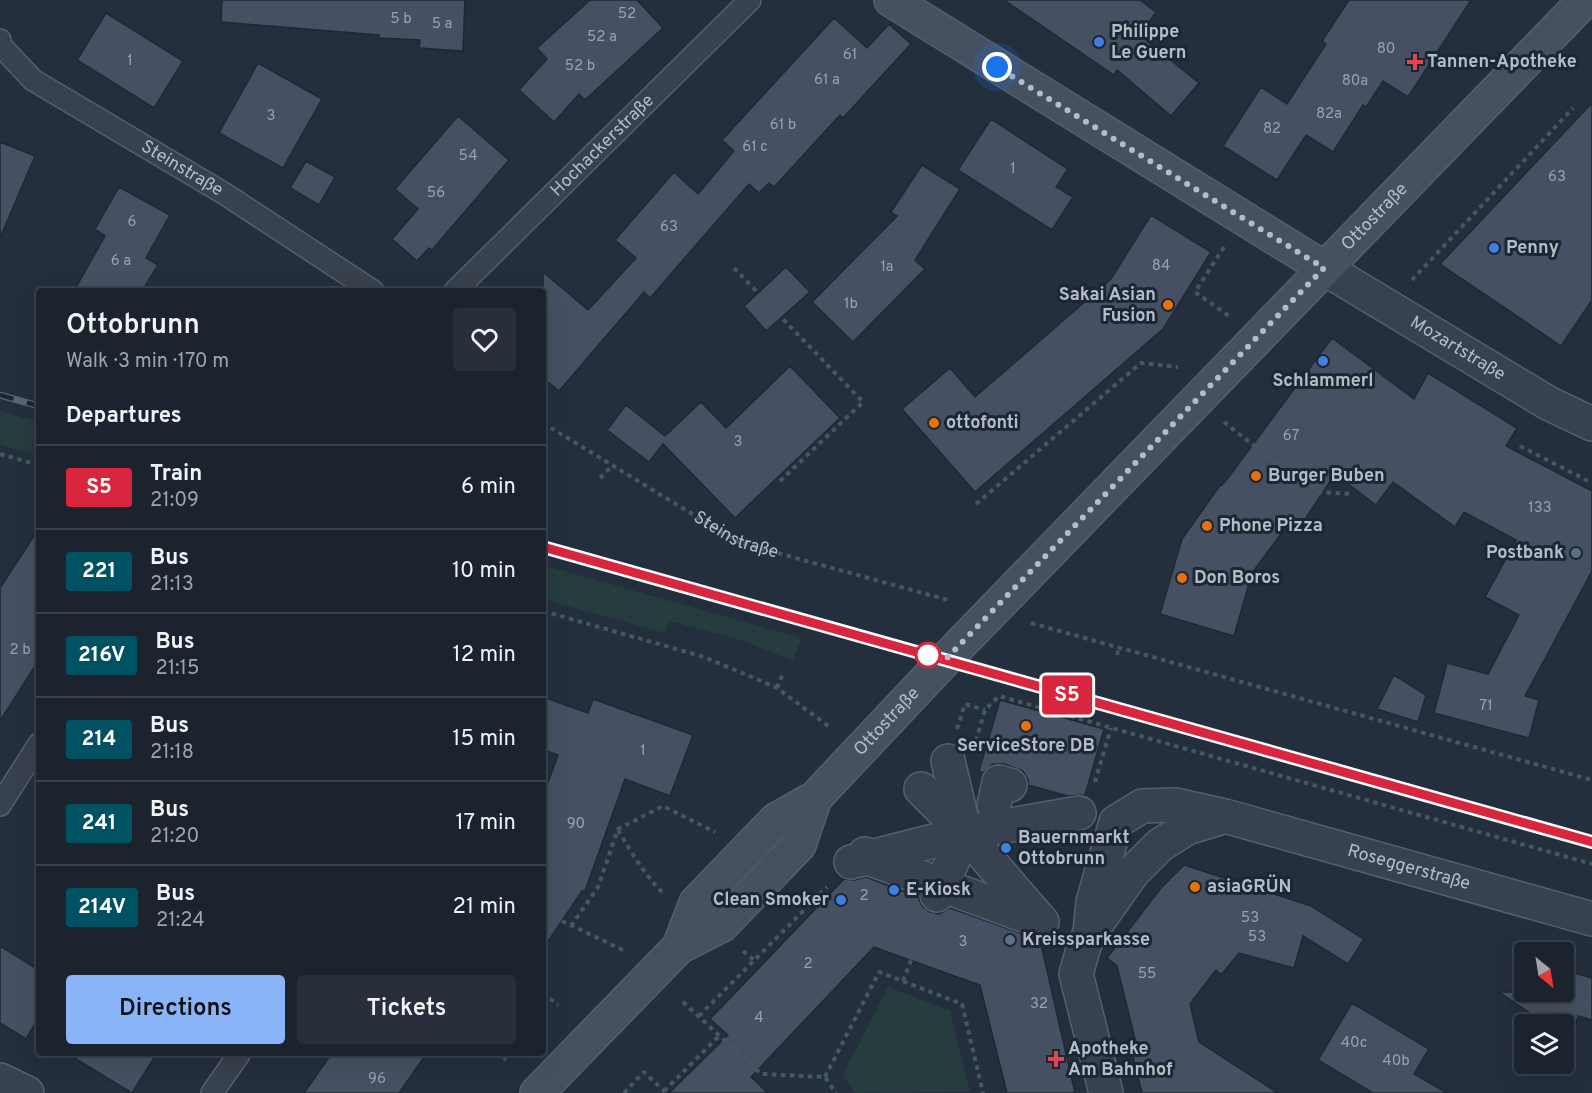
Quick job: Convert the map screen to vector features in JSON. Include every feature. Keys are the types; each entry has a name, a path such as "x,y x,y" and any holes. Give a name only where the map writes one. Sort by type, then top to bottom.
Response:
{"street":[{"path":"891,0 1324,268"},
{"name":"Ottostraße","path":"537,1093 679,947 696,903 776,820 815,798 945,660 1585,0"},
{"name":"Mozartstraße","path":"1324,268 1548,403 1592,424"},
{"path":"874,849 939,890 1042,922 969,807 948,761"},
{"name":"Roseggerstraße","path":"1090,933 1093,902 1116,822 1142,806 1176,805 1226,816 1592,919"},
{"path":"874,849 969,807"},
{"path":"939,890 969,807"},
{"name":"Roseggerstraße","path":"1106,1093 1076,974 1084,946 1090,933 1133,872 1160,845 1187,828 1226,816"},
{"path":"0,1080 27,1093"}],"lane":[{"name":"Hochackerstraße","path":"458,288 750,0"},
{"name":"Steinstraße","path":"0,40 2,46 33,80 225,194 368,288"},
{"path":"0,805 36,749"},
{"path":"212,1093 238,1056"}],"path":[{"path":"1412,280 1573,108"},
{"path":"1232,318 1195,292 1242,218"},
{"path":"734,268 758,293"},
{"path":"780,481 863,402 781,317"},
{"path":"976,504 1141,363 1191,368 1212,385"},
{"path":"1222,420 1292,476 1318,492 1353,494"},
{"name":"Steinstraße","path":"546,425 738,542 873,582 948,600"},
{"path":"1520,446 1592,483"},
{"path":"0,454 36,464"},
{"path":"600,478 612,466"},
{"path":"546,611 704,657 777,688 861,750"},
{"path":"1030,623 1592,780"},
{"path":"1118,655 1119,648"},
{"path":"777,688 783,673"},
{"path":"965,704 986,710 999,696 1592,864"},
{"path":"1096,778 1111,728"},
{"path":"571,926 598,887 618,829 663,806 723,835"},
{"path":"618,829 653,883 666,895"},
{"path":"699,1016 874,849"},
{"path":"562,921 625,951"},
{"path":"903,981 911,960"},
{"path":"825,1077 879,972 962,1004 983,1093"},
{"path":"546,995 558,1005"},
{"path":"683,1002 761,1074 825,1077"},
{"path":"624,1093 644,1072 665,1092 719,1036"},
{"path":"500,1056 506,1060"},
{"path":"825,1077 836,1093"}],"green space":[{"path":"0,411 36,421 36,455 0,445"},
{"path":"546,566 801,638 793,661 738,639 669,621 665,633 546,600"},
{"path":"888,987 950,1011 970,1092 855,1093 843,1075"}],"building":[{"path":"222,0 465,0 463,51 419,48 420,40 379,38 379,35 221,22"},
{"path":"590,0 637,0 663,28 585,100 579,94 554,122 519,90 547,59 537,48"},
{"path":"1004,0 1140,0 1156,12 1140,35 1199,83 1171,116 1117,70 1114,75"},
{"path":"1349,0 1471,0 1408,97 1383,81 1366,107 1363,105 1333,152 1306,135 1277,180 1223,146 1261,87 1287,104 1326,44 1322,41"},
{"path":"106,13 183,61 154,108 77,60"},
{"path":"834,18 867,48 889,24 911,44 843,118 840,115 774,187 769,183 759,193 749,184 650,298 644,292 559,391 546,380 546,288 543,288 543,272 588,310 636,258 615,240 674,172 698,194 734,151 722,140"},
{"path":"258,63 322,99 283,168 219,133"},
{"path":"1592,103 1592,300 1561,346 1440,264"},
{"path":"458,116 509,160 432,250 429,248 417,261 392,239 418,209 395,189"},
{"path":"991,119 1068,169 1056,187 1073,197 1052,230 958,170"},
{"path":"0,142 35,156 0,238"},
{"path":"306,161 335,177 319,205 290,188"},
{"path":"922,165 960,189 915,260 925,269 853,342 812,302 897,216 891,212"},
{"path":"119,187 170,215 146,258 158,265 144,288 76,288 105,236 95,229"},
{"path":"1151,215 1211,252 1163,329 975,492 902,409 950,368 975,397 1111,279"},
{"path":"786,267 810,292 766,331 744,306"},
{"path":"1332,338 1414,399 1428,373 1517,428 1506,446 1592,491 1592,571 1525,696 1539,700 1529,738 1434,713 1447,663 1488,674 1519,615 1485,597 1516,540 1464,512 1455,527 1393,482 1376,505 1335,474 1301,525 1292,519 1252,573 1234,636 1160,614 1182,539"},
{"path":"790,366 840,418 735,518 663,444 649,462 607,430 626,405 665,436 701,402 726,428"},
{"path":"36,533 36,665 0,721 0,588"},
{"path":"1394,675 1426,695 1418,722 1377,709"},
{"path":"546,698 588,713 593,699 693,735 670,796 625,779 585,891 582,891 546,945 546,788 558,755 546,751"},
{"path":"1000,700 1104,729 1085,795 1068,796 1028,785 1023,771 1004,764 993,764 983,773 979,771"},
{"path":"1184,865 1311,906 1364,939 1348,964 1303,936 1294,968 1239,953 1221,975 1216,970 1190,1004 1199,1042 1278,1093 1142,1093 1130,1044 1136,1043 1117,966 1107,958 1161,888"},
{"path":"866,877 918,897 922,906 930,912 939,914 950,908 1040,940 1075,1093 1007,1093 980,985 874,947 751,1077 768,1093 669,1093 728,1035 710,1019 844,879 855,880"},
{"path":"0,946 36,968 36,1022 26,1039 0,1023"},
{"path":"1574,973 1592,978 1592,1020 1578,1016 1574,1028 1574,1014 1531,1014 1499,992 1514,992 1514,1002 1574,1002"},
{"path":"1352,1003 1429,1049 1414,1074 1447,1093 1373,1093 1318,1060"},
{"path":"71,1056 155,1056 132,1093"},
{"path":"330,1056 425,1056 399,1093 304,1093"}],"railway":[{"path":"0,395 36,405"},
{"path":"546,548 1592,842"}],"train":[{"name":"S5","path":"546,548 1592,842"}],"place":[{"name":"Philippe Le Guern","path":"1099,42"},
{"name":"Tannen-Apotheke","path":"1415,62"},
{"name":"Penny","path":"1494,248"},
{"name":"Sakai Asian Fusion","path":"1168,305"},
{"name":"Schlammerl","path":"1323,361"},
{"name":"ottofonti","path":"934,423"},
{"name":"Burger Buben","path":"1256,476"},
{"name":"Phone Pizza","path":"1207,526"},
{"name":"Postbank","path":"1576,553"},
{"name":"Don Boros","path":"1182,578"},
{"name":"ServiceStore DB","path":"1026,726"},
{"name":"Bauernmarkt Ottobrunn","path":"1006,848"},
{"name":"asiaGRÜN","path":"1195,887"},
{"name":"E-Kiosk","path":"894,890"},
{"name":"Clean Smoker","path":"841,900"},
{"name":"Kreissparkasse","path":"1010,940"},
{"name":"Apotheke Am Bahnhof","path":"1056,1059"}],"route":[{"path":"928,655 945,660 1324,268 997,67"}]}
